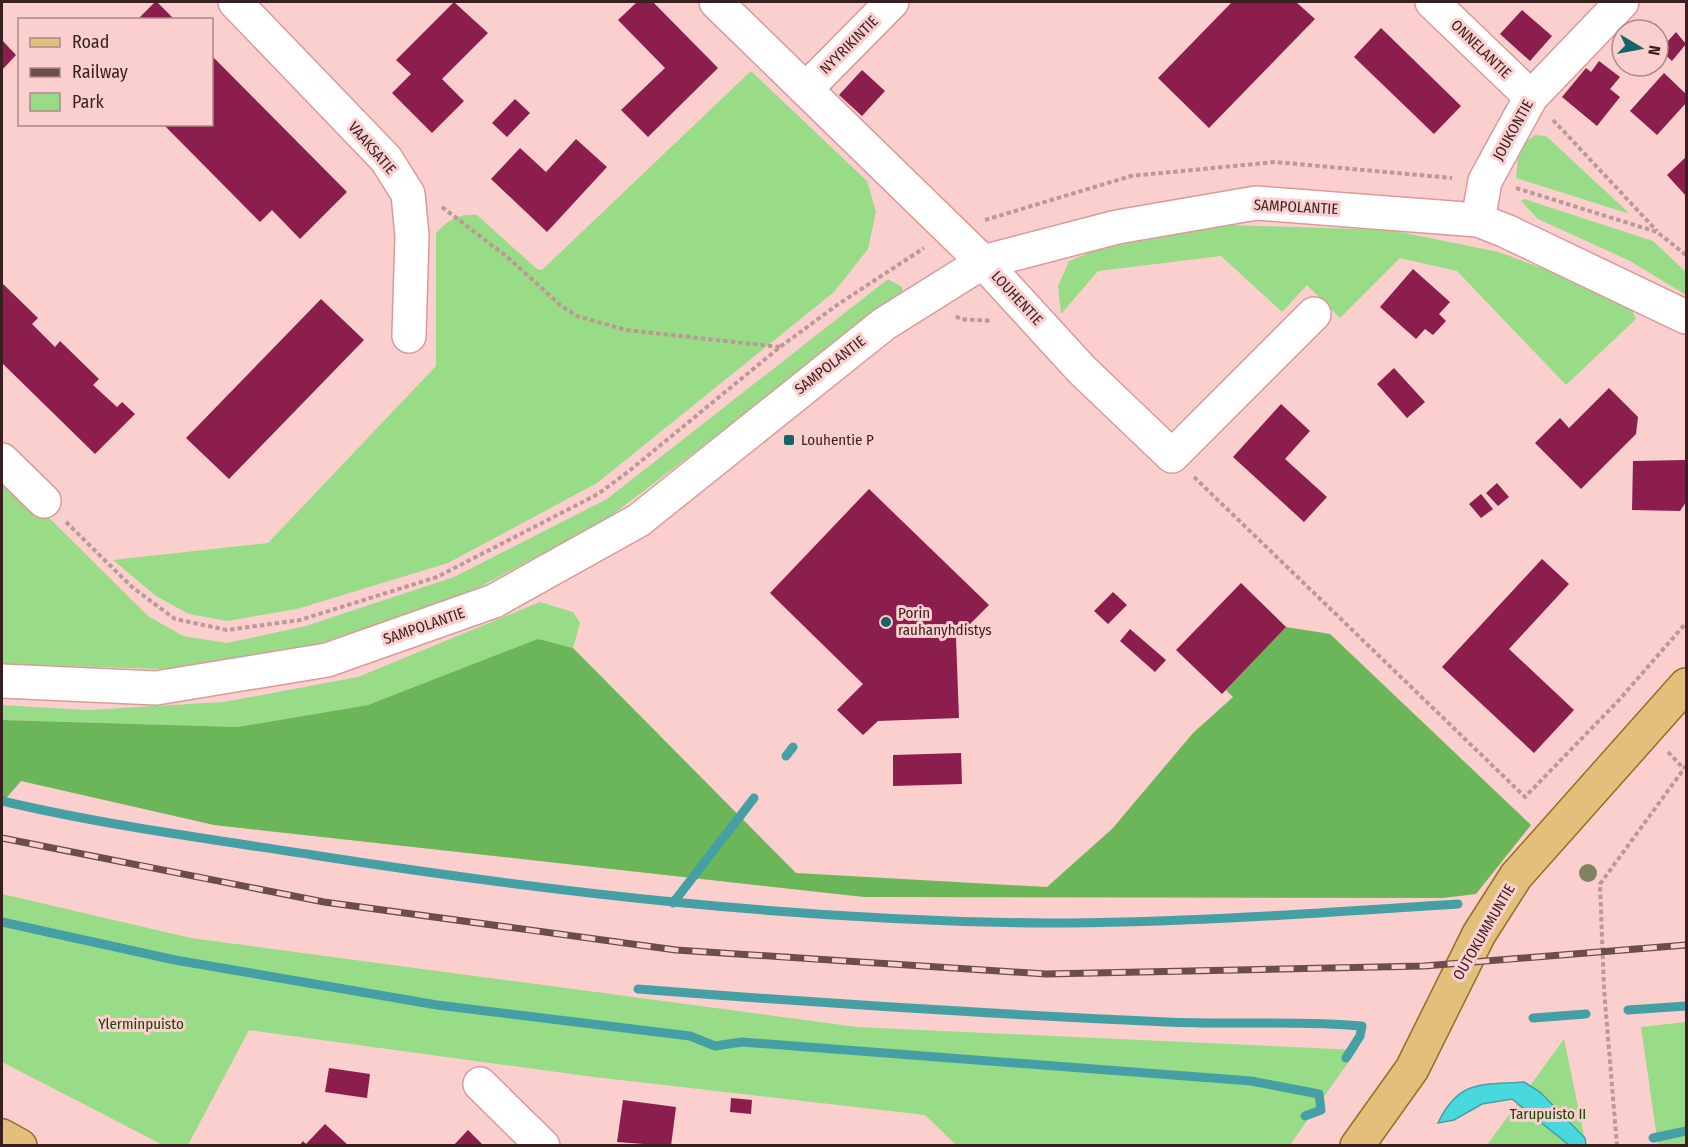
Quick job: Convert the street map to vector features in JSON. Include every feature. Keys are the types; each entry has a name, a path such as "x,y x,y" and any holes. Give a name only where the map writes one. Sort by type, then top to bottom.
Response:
{"main road":[{"name":"OUTOKUMMUNTIE","path":"1357,1146 1412,1069 1479,934 1516,876 1686,685"},
{"path":"2,1136 20,1146"}],"street":[{"name":"VAAKSATIE","path":"235,2 386,159 408,194 412,236 409,336"},
{"name":"LOUHENTIE","path":"716,2 807,88 983,262 1082,370 1172,456"},
{"name":"NYYRIKINTIE","path":"807,88 892,2"},
{"name":"ONNELANTIE","path":"1432,2 1531,97"},
{"name":"JOUKONTIE","path":"1478,220 1485,182 1531,97 1622,2"},
{"name":"SAMPOLANTIE","path":"2,681 156,688 327,660 494,601 639,520 884,324 983,262 1117,227 1256,203 1478,220 1506,231 1686,317"},
{"path":"1172,456 1314,314"},
{"path":"2,460 44,501"},
{"path":"480,1084 543,1146"}],"path":[{"path":"1531,97 1657,231"},
{"path":"408,194 437,203 511,260 560,305 577,316 626,330 780,347"},
{"path":"902,262 931,294 960,319 997,322"},
{"path":"1172,456 1525,797 1619,700 1686,623"},
{"path":"1617,1146 1604,989 1600,884 1686,766"}],"green space":[{"path":"751,71 867,181 876,212 868,249 834,292 597,483 448,563 297,609 227,621 189,614 156,596 113,560 268,543 436,366 436,233 440,228 459,216 477,215 537,269 542,270"},
{"path":"1535,135 1546,136 1630,214 1516,178 1519,147"},
{"path":"1524,199 1653,241 1686,272 1686,295 1630,261 1538,219 1521,201"},
{"path":"1226,225 1390,230 1499,252 1595,288 1631,308 1636,319 1566,385 1457,271 1400,258 1340,318 1307,285 1282,312 1221,256 1098,271 1061,314 1058,286 1069,261 1098,249"},
{"path":"888,279 902,287 903,294 604,521 470,592 315,645 164,669 2,664 2,471 148,616 183,636 227,643 306,626 454,577 607,499"},
{"path":"540,602 573,612 580,623 573,648 537,640 368,705 237,727 2,720 2,705 88,710 224,702 358,677"},
{"path":"1286,627 1330,634 1531,825 1476,894 1443,898 864,897 214,825 21,781 2,803 2,720 237,727 368,705 538,639 573,648 796,873 1047,887 1112,829 1193,733 1233,697 1226,690"},
{"name":"Ylerminpuisto","path":"2,894 191,938 857,1027 1357,1050 1290,1145 957,1146 925,1115 586,1076 249,1030 188,1145 163,1145 2,1062"},
{"path":"1686,1022 1686,1145 1658,1145 1641,1027"},
{"name":"Tarupuisto II","path":"1564,1039 1586,1145 1487,1145"}],"water":[{"path":"1524,1082 1540,1092 1585,1138 1586,1145 1569,1145 1512,1099 1482,1104 1454,1120 1438,1123 1454,1098 1463,1091 1484,1085"}],"building":[{"path":"157,2 173,18 139,18"},
{"path":"454,2 488,33 442,79 464,101 432,133 392,93 411,74 396,60"},
{"path":"637,2 653,2 718,68 648,137 621,110 665,68 618,20"},
{"path":"1232,2 1296,2 1315,19 1209,128 1158,78"},
{"path":"1522,10 1552,36 1530,61 1500,34"},
{"path":"1381,28 1461,106 1434,134 1354,57"},
{"path":"1676,32 1686,44 1672,61 1670,59 1670,39"},
{"path":"2,40 16,55 2,70"},
{"path":"213,57 347,192 300,239 272,210 260,222 165,126 213,126"},
{"path":"1599,61 1610,69 1610,78 1619,78 1610,89 1620,97 1597,126 1562,97 1586,68 1591,72"},
{"path":"862,70 885,91 862,116 839,95"},
{"path":"1660,78 1669,78 1686,94 1686,103 1657,135 1630,111"},
{"path":"515,99 530,113 507,137 492,123"},
{"path":"576,139 607,167 547,232 491,179 520,148 546,172"},
{"path":"1686,157 1686,196 1667,175"},
{"path":"1413,269 1450,302 1439,314 1446,321 1433,335 1425,329 1416,339 1380,307"},
{"path":"2,283 38,318 32,324 55,347 60,341 99,379 93,385 117,407 122,402 135,414 95,454 2,363"},
{"path":"321,299 364,340 229,479 186,438"},
{"path":"1394,368 1425,402 1407,418 1377,384"},
{"path":"1609,388 1638,417 1636,434 1581,489 1535,443 1560,418 1569,428"},
{"path":"1281,404 1310,431 1285,459 1327,497 1304,522 1233,457"},
{"path":"1686,460 1686,502 1680,511 1632,510 1633,461"},
{"path":"1497,483 1509,497 1498,506 1486,493"},
{"name":"Porin rauhanyhdistys","path":"869,489 989,605 956,638 959,718 878,721 863,735 837,710 863,684 770,593"},
{"path":"1481,494 1493,509 1481,518 1469,504"},
{"path":"1542,559 1569,584 1509,649 1574,710 1534,753 1442,667"},
{"path":"1241,583 1286,627 1222,694 1176,650"},
{"path":"1113,592 1127,605 1108,624 1094,611"},
{"path":"1130,629 1166,660 1155,672 1120,641"},
{"path":"961,753 962,784 893,786 893,755"},
{"path":"329,1068 370,1074 367,1098 325,1092"},
{"path":"731,1098 752,1100 751,1114 730,1112"},
{"path":"623,1100 676,1107 671,1146 617,1142"},
{"path":"325,1124 349,1146 299,1146 303,1141 306,1144"},
{"path":"468,1130 484,1146 453,1146"}],"waterway":[{"path":"786,756 793,747"},
{"path":"673,903 754,798"},
{"path":"2,801 157,831 404,869 587,893 770,911 954,921 1097,923 1252,917 1458,904"},
{"path":"2,922 175,960 437,1005 690,1036 715,1046 742,1042 1251,1081 1319,1094 1321,1110 1305,1116"},
{"path":"638,989 1101,1019 1362,1026 1360,1036 1346,1058"},
{"path":"1628,1010 1686,1006"},
{"path":"1533,1018 1586,1014"},
{"path":"1653,1138 1686,1131"}],"railway":[{"path":"2,838 324,902 676,950 1046,974 1424,966 1686,945"}],"place":[{"name":"Louhentie P","path":"789,440"},
{"name":"Porin rauhanyhdistys","path":"886,622"}]}
